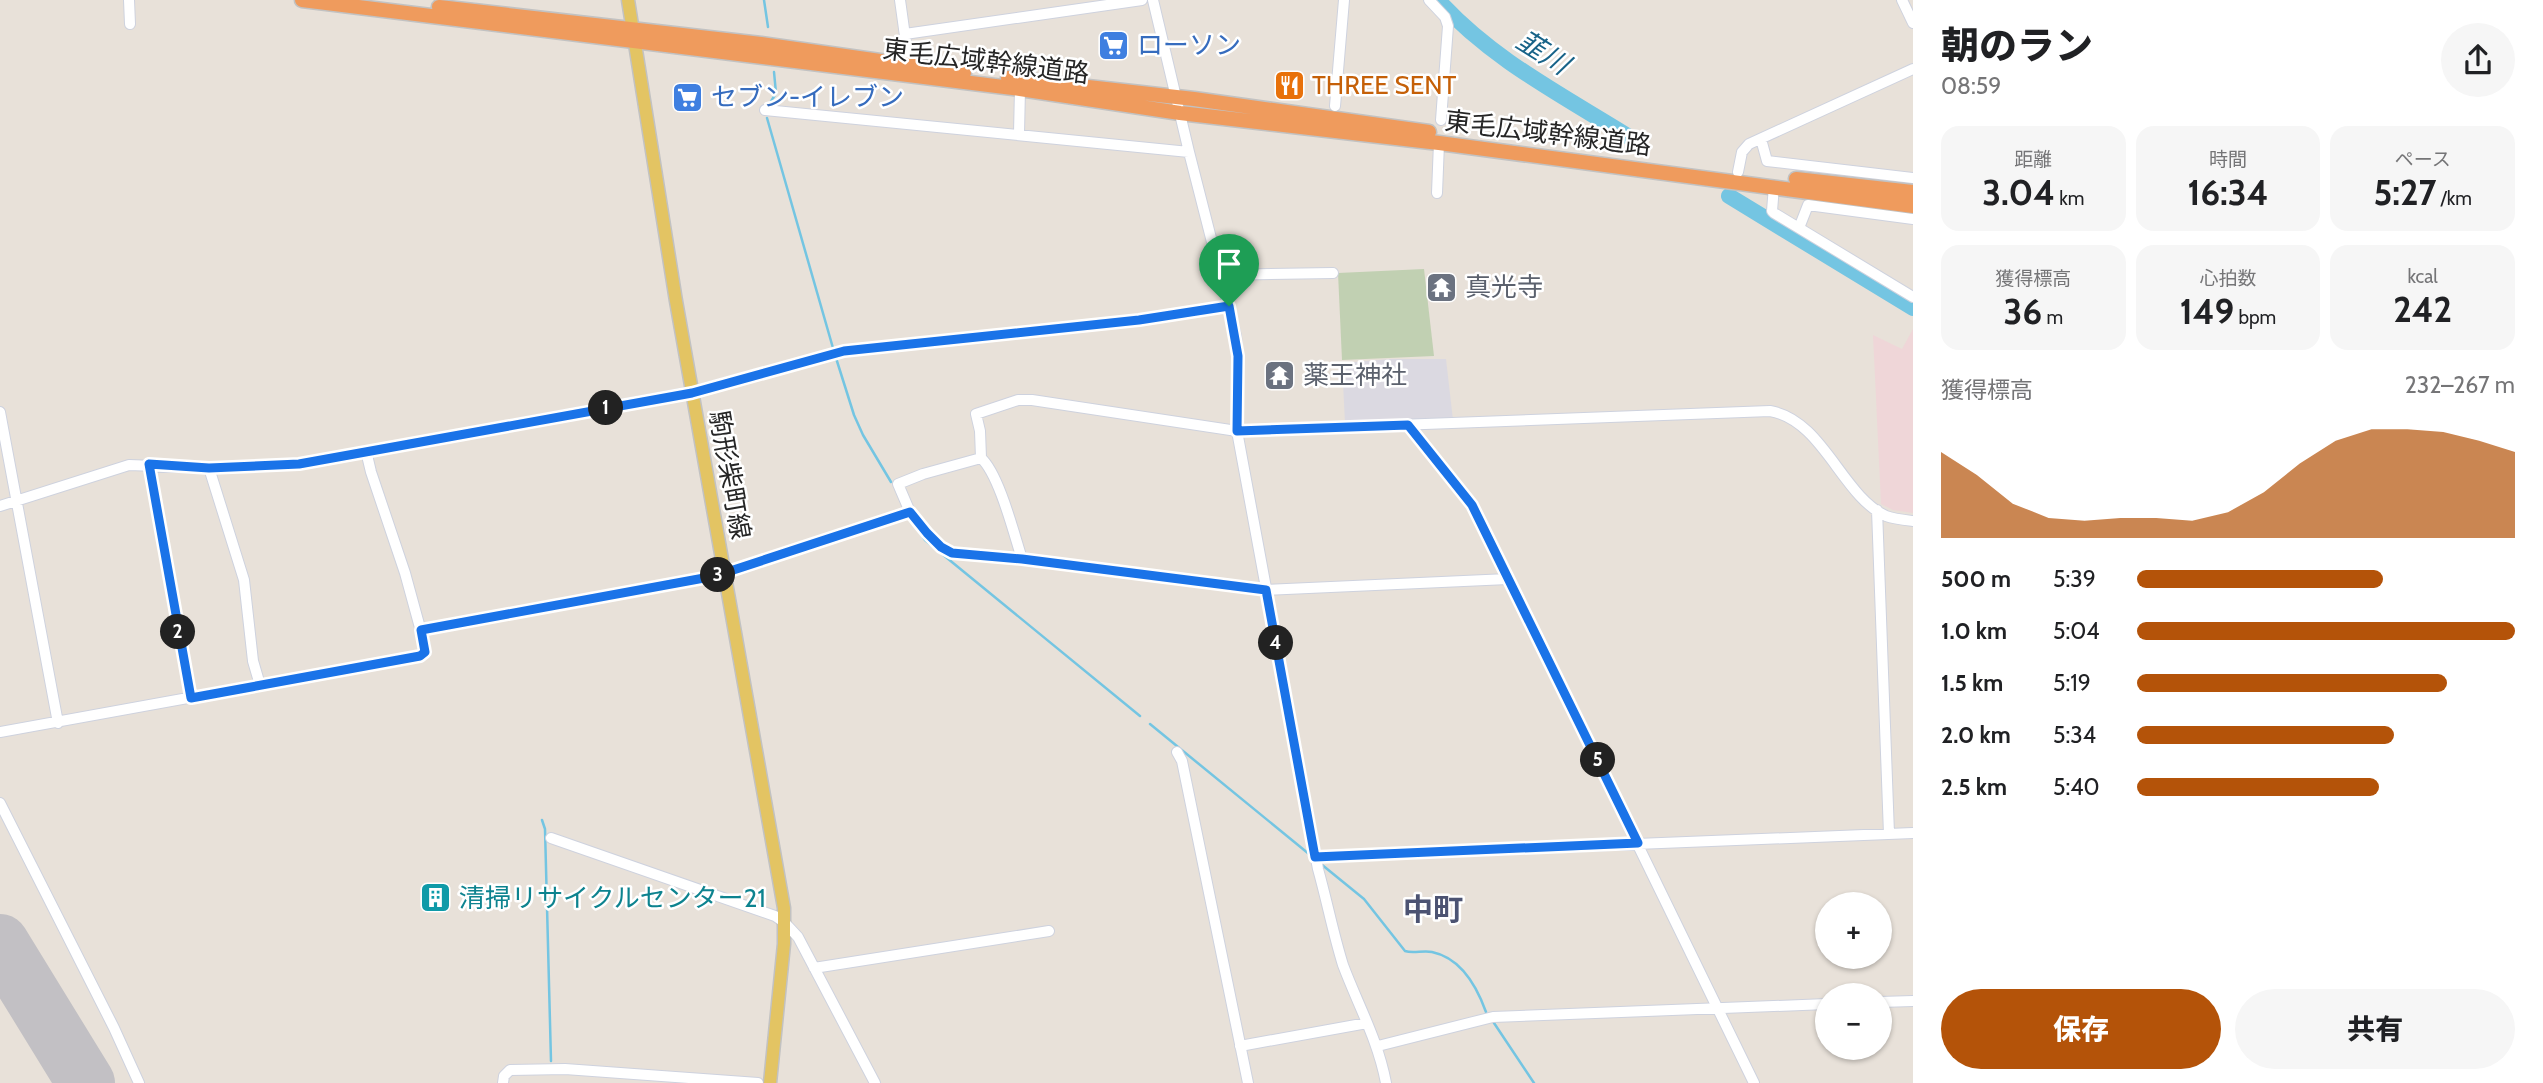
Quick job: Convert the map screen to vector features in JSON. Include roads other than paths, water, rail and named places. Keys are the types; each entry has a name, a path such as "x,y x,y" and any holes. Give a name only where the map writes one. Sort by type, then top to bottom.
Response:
{"highway":[{"name":"東毛広域幹線道路","path":"302,0 634,36 761,44 1175,97 1526,146 1913,192"},
{"name":"東毛広域幹線道路","path":"387,0 1180,113 1439,143 1913,206"}],"main road":[{"name":"駒形柴町線","path":"628,0 692,393 776,854 785,923 770,1083"}],"street":[{"path":"129,0 130,24"},
{"path":"900,0 909,65"},
{"path":"905,34 1142,0"},
{"path":"1153,0 1229,306 1238,356 1237,431 1315,857 1333,933 1378,1046 1386,1083"},
{"path":"1335,106 1344,0"},
{"path":"1429,0 1445,17 1448,26 1441,120"},
{"path":"1902,0 1913,23"},
{"path":"1738,172 1744,149 1913,69"},
{"path":"1019,134 1020,89"},
{"path":"765,110 1189,152"},
{"path":"1761,139 1767,161 1913,178"},
{"path":"1437,193 1439,143"},
{"path":"1774,186 1772,211 1913,297"},
{"path":"1800,228 1808,205 1913,219"},
{"path":"1220,275 1334,273"},
{"path":"0,506 130,465 209,468 283,466 692,393 844,351 1139,320 1229,306"},
{"path":"1022,559 995,480 981,458 981,430 976,414 1018,400 1237,431 1776,412 1786,415 1807,431 1877,510 1889,517 1913,521"},
{"path":"0,412 58,723"},
{"path":"1408,425 1472,505 1754,1083"},
{"path":"0,732 420,656 425,652 421,630 366,451"},
{"path":"981,458 898,484 910,512 941,547 952,553 1022,559 1266,590 1508,579"},
{"path":"149,464 191,698"},
{"path":"209,468 244,580 253,661 260,685"},
{"path":"1877,510 1889,834"},
{"path":"421,630 725,573 910,512"},
{"path":"1177,752 1182,761 1248,1083"},
{"path":"0,803 139,1083"},
{"path":"1315,857 1913,833"},
{"path":"551,838 775,916 785,923 798,937 875,1083"},
{"path":"814,968 1049,931"},
{"path":"1892,1001 1913,1000"},
{"path":"1378,1046 1493,1017 1815,1005"},
{"path":"1240,1046 1367,1023"},
{"path":"504,1079 510,1070 565,1069 758,1083"},
{"path":"504,1079 565,1074 678,1083"}],"waterway":[{"path":"764,0 768,27"},
{"name":"韮川","path":"1438,0 1504,58 1629,137"},
{"path":"769,105 776,93 774,72"},
{"path":"767,118 833,348"},
{"name":"韮川","path":"1729,196 1913,308"},
{"path":"836,358 854,415 891,482"},
{"path":"914,524 925,540 1140,716"},
{"path":"1150,724 1309,854"},
{"path":"542,820 545,829 551,1061"},
{"path":"1321,864 1364,899 1405,951 1432,952 1442,955 1459,967 1473,984 1486,1012"},
{"path":"1494,1023 1534,1083"}],"place":[{"name":"ローソン","path":"1114,45"},
{"name":"THREE SENT","path":"1289,85"},
{"name":"セブン-イレブン","path":"688,97"},
{"name":"真光寺","path":"1442,287"},
{"name":"薬王神社","path":"1280,375"},
{"name":"清掃リサイクルセンター21","path":"436,898"}],"district":[{"name":"中町","path":"1433,910"}]}
